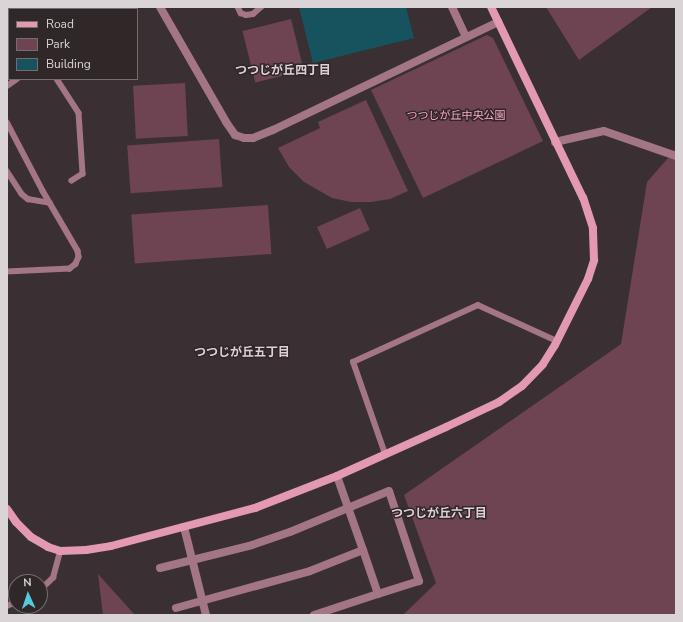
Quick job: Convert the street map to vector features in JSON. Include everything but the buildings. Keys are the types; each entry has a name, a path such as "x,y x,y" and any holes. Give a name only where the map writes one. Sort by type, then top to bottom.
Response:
{"street":[{"path":"160,7 226,122 235,135 244,138 253,138 273,130 498,22"},
{"path":"452,7 466,37"},
{"path":"7,509 16,522 30,537 48,547 60,551 86,550 184,527 255,508 337,476 499,402 522,386 543,364 557,341 588,279 594,260 593,228 583,198 491,7"},
{"path":"555,142 604,131 676,156"},
{"path":"337,476 378,594"},
{"path":"160,568 252,545 290,532 389,490 419,581 314,615"},
{"path":"184,527 206,615"},
{"path":"176,608 310,572 363,550"}],"lane":[{"path":"238,7 241,13 246,16 253,14 261,7"},
{"path":"7,86 16,80"},
{"path":"58,80 79,113 83,174 72,181"},
{"path":"7,122 50,203 78,251 79,258 76,264 70,269 7,272"},
{"path":"7,171 22,194 28,199 50,203"},
{"path":"385,454 353,362 478,305 557,341"},
{"path":"48,583 53,578 60,551"}],"green space":[{"path":"546,7 652,7 579,60"},
{"path":"291,19 304,70 255,83 242,31"},
{"name":"つつじが丘中央公園","path":"487,35 493,38 543,141 423,198 371,90"},
{"path":"185,83 188,136 136,139 133,86"},
{"path":"366,100 408,191 390,199 371,202 351,202 332,198 304,182 289,167 278,148 320,128 318,122"},
{"path":"219,139 222,187 131,193 127,145"},
{"path":"676,149 676,615 403,615 436,583 404,495 621,344 647,182"},
{"path":"268,205 271,254 135,263 131,215"},
{"path":"360,208 370,230 327,249 317,227"},
{"path":"98,574 135,615 103,615"}],"district":[{"name":"つつじが丘四丁目","path":"283,71"},
{"name":"つつじが丘五丁目","path":"242,353"},
{"name":"つつじが丘六丁目","path":"439,514"}]}
